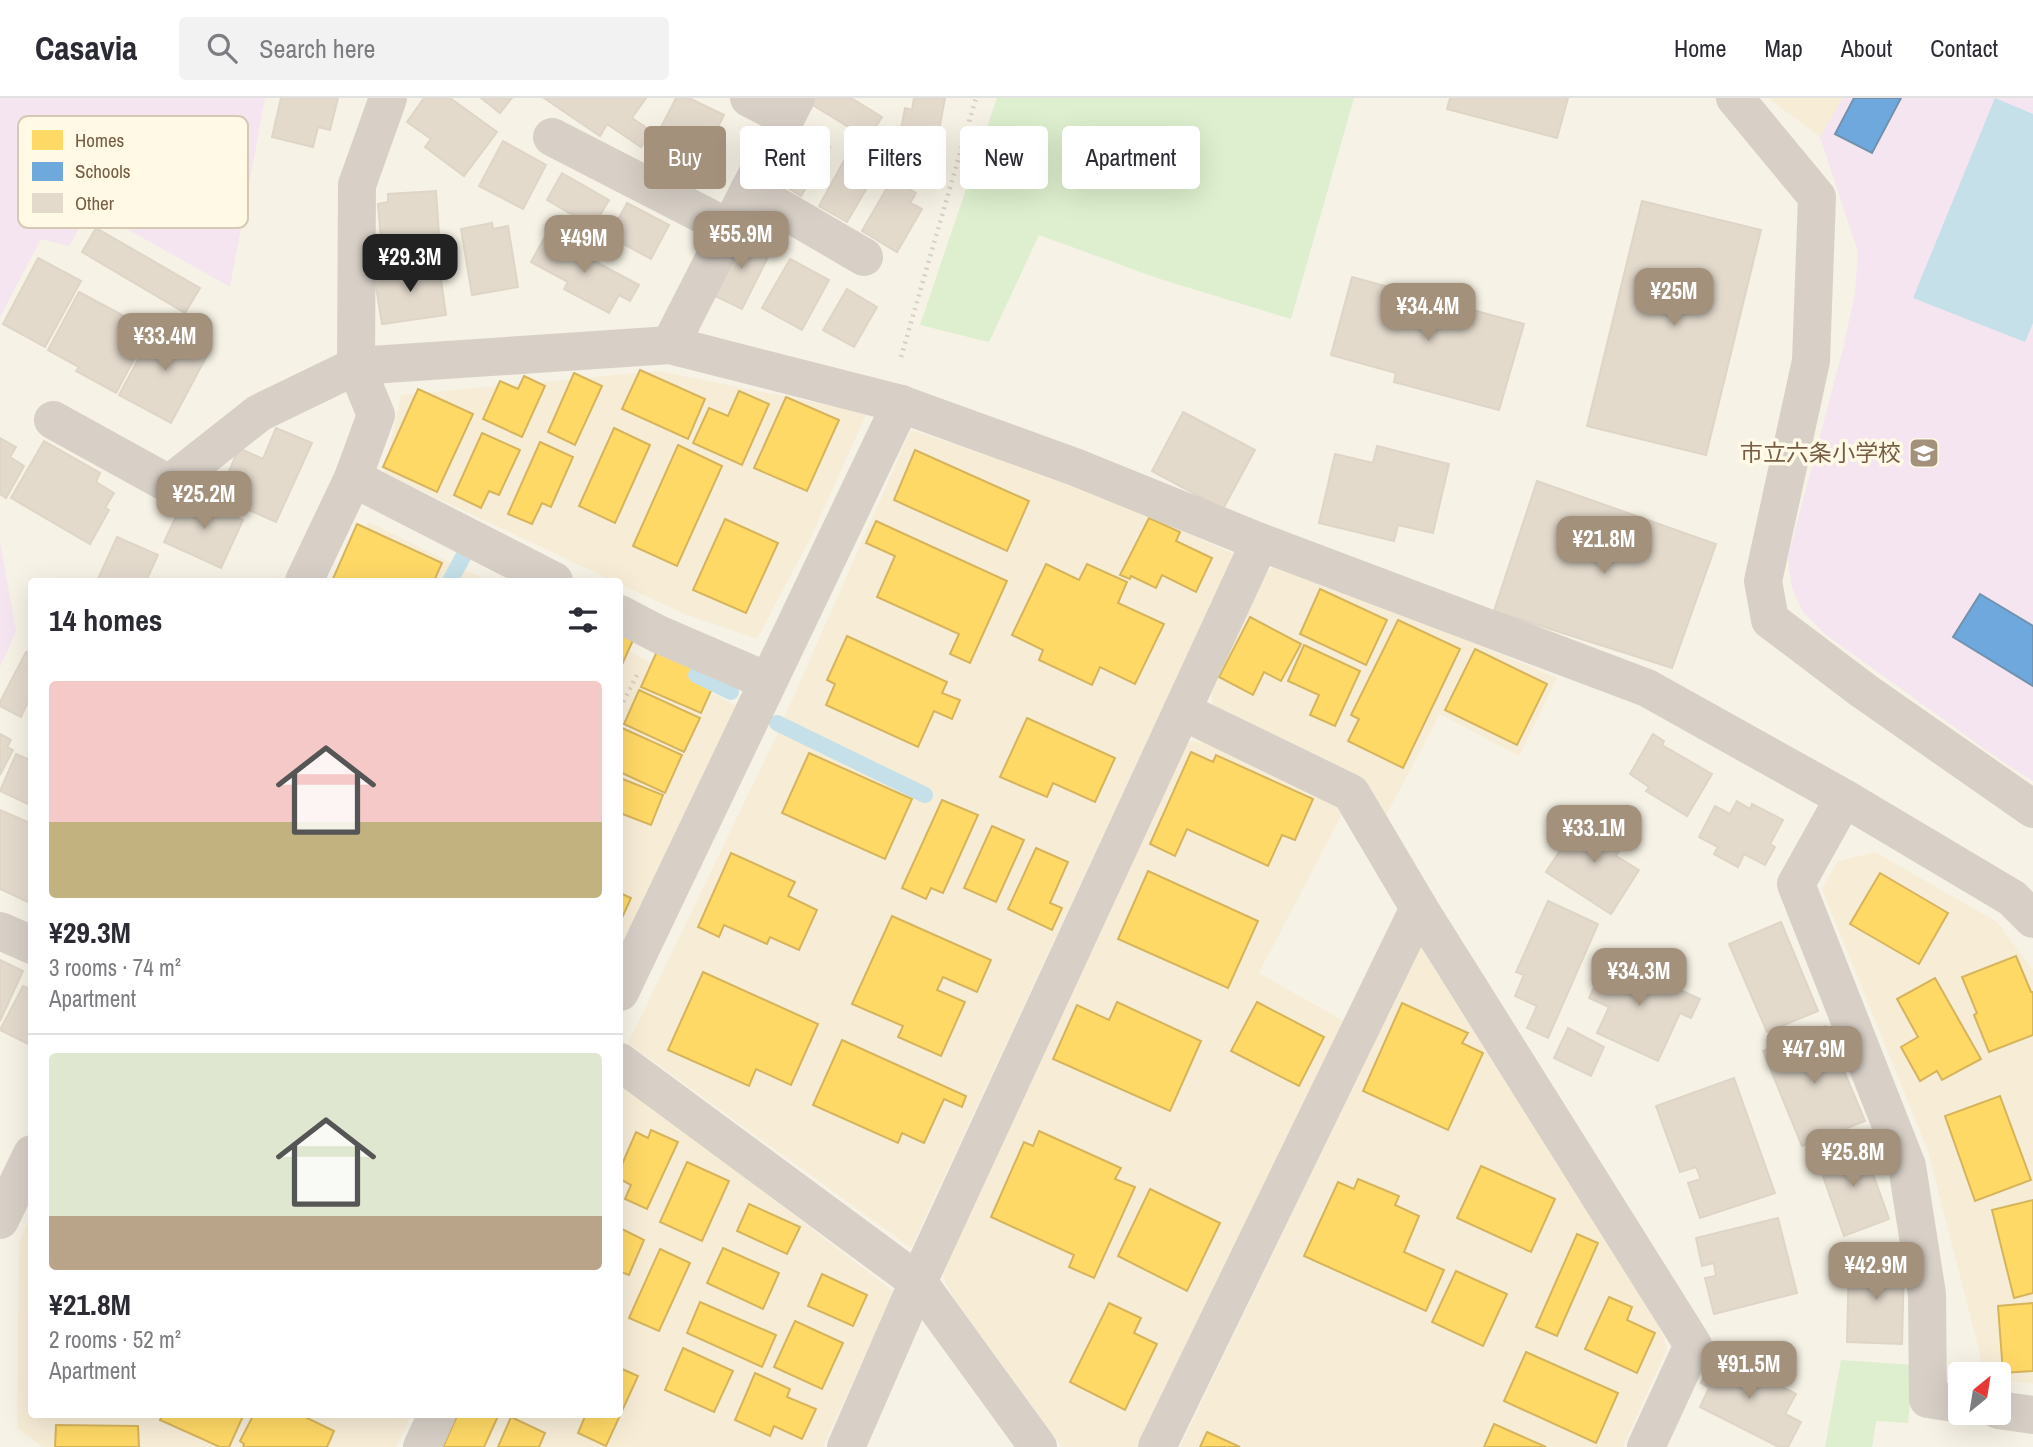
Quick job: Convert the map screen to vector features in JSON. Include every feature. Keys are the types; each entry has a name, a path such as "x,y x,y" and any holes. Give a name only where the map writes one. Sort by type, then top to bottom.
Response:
{"street":[{"path":"305,578 353,478 376,415 356,366 356,185 388,98"},
{"path":"670,345 791,108 749,98"},
{"path":"1735,98 1817,197 1811,361 1763,581 1770,620 1864,691 2033,809"},
{"path":"552,137 729,228"},
{"path":"749,190 864,257"},
{"path":"53,420 169,484 259,413 356,366 670,345 893,402 1075,467 1260,542 1647,688 1844,798 2012,898 2033,919"},
{"path":"623,986 767,681 893,402"},
{"path":"353,478 548,578"},
{"path":"846,1447 918,1282 1260,542"},
{"path":"623,616 658,634 767,681"},
{"path":"1182,711 1351,793 1419,908 1693,1345 1646,1447"},
{"path":"1844,798 1796,884 1907,1166 1927,1294 1928,1399 1948,1402"},
{"path":"1157,1447 1419,908"},
{"path":"0,931 28,943"},
{"path":"623,1064 918,1282 1038,1447"},
{"path":"0,1220 28,1162"},
{"path":"2011,1412 2033,1415"},
{"path":"422,1447 435,1418"}],"path":[{"path":"893,402 896,374 976,98"}],"shaded area":[{"path":"0,98 265,98 248,190 248,116 18,116 18,228 79,228 69,246 41,239 0,317"},
{"path":"1768,98 1843,98 1820,137"},
{"name":"市立六条小学校","path":"1843,98 2033,98 2033,781 1825,634 1803,612 1792,588 1788,557 1843,349 1855,293 1858,252 1820,137"},
{"path":"125,228 241,228 230,287"},
{"path":"659,371 867,413 811,537 757,639 684,614 623,585 623,578 607,578 384,473 401,395"},
{"path":"911,430 1065,480 1234,554 911,1248 628,1043 773,743"},
{"path":"369,522 481,578 344,578"},
{"path":"0,542 16,631 0,667"},
{"path":"1273,567 1472,642 1557,678 1519,756 1440,714 1383,821 1213,707 1211,683 1262,578"},
{"path":"623,649 749,712 623,964"},
{"path":"1191,741 1216,744 1332,799 1342,814 1259,973 1349,1024 1141,1447 1062,1447 955,1300 943,1277 955,1241 1177,752"},
{"path":"1875,852 1997,922 2033,970 2033,1384 2011,1381 2011,1362 1982,1362 1928,1151 1822,889 1838,861"},
{"path":"1420,946 1661,1330 1667,1349 1623,1447 1180,1447"},
{"path":"623,1084 894,1292 823,1447 441,1447 454,1418 623,1418"},
{"path":"28,1222 28,1418 410,1418 396,1447 42,1447 17,1428 19,1242"}],"green space":[{"path":"997,98 1354,98 1291,319 1157,278 1039,235 989,342 920,325 966,189 1048,189 1048,126 988,126"},
{"path":"1841,1360 1914,1365 1908,1423 1876,1421 1872,1447 1825,1447"}],"water":[{"path":"1995,98 2033,114 2033,323 2025,342 1913,298"}],"building: Homes":[{"path":"640,370 705,399 688,439 622,409"},
{"path":"574,373 602,386 575,445 548,432"},
{"path":"524,376 545,386 522,437 483,419 500,381 518,389"},
{"path":"418,389 473,414 437,492 383,467"},
{"path":"739,391 769,404 742,465 693,443 709,408 728,416"},
{"path":"786,397 839,420 807,491 754,468"},
{"path":"614,428 650,445 615,523 579,506"},
{"path":"482,433 520,450 499,495 489,491 481,508 454,495"},
{"path":"540,442 573,457 551,507 542,503 532,524 508,514"},
{"path":"678,445 722,466 677,566 633,546"},
{"path":"915,450 1029,501 1007,551 894,500"},
{"path":"1149,518 1180,532 1176,541 1212,558 1196,592 1162,575 1156,588 1131,576 1130,579 1120,575"},
{"path":"725,519 778,543 746,613 693,590"},
{"path":"876,521 1007,581 970,663 950,654 959,634 877,597 895,556 866,543"},
{"path":"357,524 442,563 435,578 333,578"},
{"path":"1046,564 1079,580 1087,564 1127,582 1118,603 1164,624 1135,684 1100,667 1092,685 1039,660 1043,650 1012,635"},
{"path":"1320,589 1387,620 1366,665 1300,634"},
{"path":"1250,617 1301,644 1281,681 1264,672 1253,695 1219,677"},
{"path":"1398,620 1460,649 1403,768 1348,741 1359,719 1351,715"},
{"path":"623,633 634,638 623,662"},
{"path":"847,636 947,682 942,693 960,700 952,719 934,711 918,747 826,705 835,684 827,680"},
{"path":"1304,645 1360,671 1335,726 1310,715 1319,695 1288,681"},
{"path":"658,649 718,675 701,713 641,687"},
{"path":"1475,649 1547,684 1517,745 1445,710"},
{"path":"639,690 700,718 684,752 624,724"},
{"path":"1027,718 1115,758 1095,802 1053,783 1047,797 1000,777"},
{"path":"623,728 682,755 665,793 623,773"},
{"path":"1191,752 1213,762 1216,755 1313,799 1295,840 1282,835 1268,866 1187,829 1175,856 1150,844"},
{"path":"809,753 912,799 885,859 782,813"},
{"path":"623,779 663,795 651,825 623,814"},
{"path":"942,800 978,815 943,893 931,888 926,899 902,888"},
{"path":"992,826 1024,840 996,902 964,888"},
{"path":"1036,848 1068,862 1050,903 1062,908 1052,930 1008,909"},
{"path":"731,853 795,882 788,896 817,910 799,950 770,937 767,944 724,925 719,937 698,927"},
{"path":"1148,871 1258,921 1228,988 1118,939"},
{"path":"1880,873 1948,913 1919,964 1850,924"},
{"path":"623,894 631,898 623,916"},
{"path":"892,916 991,960 977,992 943,977 937,990 965,1002 941,1056 898,1037 903,1026 852,1004"},
{"path":"2016,956 2033,992 2033,1035 1989,1052 1962,977"},
{"path":"703,972 818,1024 791,1085 756,1069 749,1086 668,1050"},
{"path":"1935,978 1981,1059 1942,1080 1937,1071 1920,1081 1901,1047 1918,1037 1897,999"},
{"path":"1117,1002 1201,1041 1170,1111 1053,1059 1077,1005 1109,1020"},
{"path":"1257,1002 1324,1037 1299,1086 1231,1051"},
{"path":"1402,1003 1468,1033 1462,1043 1483,1053 1448,1130 1363,1091"},
{"path":"842,1040 966,1096 962,1107 944,1099 924,1143 902,1133 898,1143 813,1105"},
{"path":"2000,1096 2031,1180 1975,1201 1945,1116"},
{"path":"651,1130 678,1142 647,1209 625,1199 631,1185 623,1181 623,1162 636,1132 648,1138"},
{"path":"1039,1131 1121,1168 1115,1179 1135,1187 1094,1278 1069,1267 1074,1255 991,1217 1024,1142 1033,1146"},
{"path":"687,1162 729,1181 702,1241 660,1222"},
{"path":"1481,1166 1555,1199 1531,1252 1457,1218"},
{"path":"1358,1179 1399,1196 1395,1205 1419,1216 1404,1252 1444,1270 1426,1311 1304,1256 1338,1182 1354,1189"},
{"path":"1150,1189 1220,1223 1187,1291 1118,1256"},
{"path":"2033,1200 2033,1293 2014,1298 1992,1210"},
{"path":"749,1204 800,1227 787,1254 737,1231"},
{"path":"623,1230 644,1240 629,1275 623,1273"},
{"path":"1577,1234 1598,1243 1557,1336 1536,1327"},
{"path":"723,1248 779,1273 763,1309 707,1283"},
{"path":"660,1249 690,1263 659,1331 629,1318"},
{"path":"1456,1271 1507,1294 1483,1346 1432,1322"},
{"path":"822,1274 867,1295 853,1326 808,1306"},
{"path":"1609,1297 1632,1307 1627,1320 1655,1333 1637,1373 1585,1349"},
{"path":"700,1302 776,1335 762,1367 687,1333"},
{"path":"1109,1303 1141,1318 1134,1333 1157,1344 1125,1410 1070,1382"},
{"path":"2033,1303 2033,1371 2011,1372 2011,1362 2002,1362 1998,1306"},
{"path":"795,1321 843,1343 822,1389 774,1367"},
{"path":"683,1348 733,1371 714,1412 665,1390"},
{"path":"1526,1352 1618,1393 1596,1443 1504,1401"},
{"path":"623,1369 638,1376 623,1409"},
{"path":"755,1373 790,1389 787,1397 816,1409 802,1439 774,1426 770,1436 735,1420"},
{"path":"242,1418 229,1447 220,1447 160,1420"},
{"path":"252,1418 307,1418 334,1431 327,1447 243,1447 244,1444 240,1441"},
{"path":"456,1418 497,1418 484,1447 443,1447"},
{"path":"511,1418 545,1433 539,1447 498,1447"},
{"path":"584,1418 619,1418 606,1446 578,1433"},
{"path":"1494,1424 1546,1447 1484,1447"},
{"path":"56,1425 138,1426 139,1447 55,1447"},
{"path":"1207,1432 1240,1447 1200,1447"}],"building: Schools":[{"path":"1854,98 1901,98 1872,153 1835,134"},
{"path":"1980,594 2033,626 2033,686 1953,637"}],"building: Other":[{"path":"281,98 338,98 330,130 318,127 313,147 272,137"},
{"path":"424,98 450,98 497,132 464,176 425,147 431,139 407,122"},
{"path":"481,98 512,98 500,113"},
{"path":"544,98 646,98 632,118 644,126 644,142 641,147 607,124 600,136"},
{"path":"676,98 689,98 724,115 718,126 662,126"},
{"path":"815,98 851,98 882,117 876,126 847,126 811,104"},
{"path":"914,98 945,98 940,126 902,126 905,108 912,110"},
{"path":"1450,98 1568,98 1557,138 1447,109"},
{"path":"503,141 546,165 523,209 479,186"},
{"path":"844,161 844,189 866,189 847,222 819,206"},
{"path":"562,173 609,200 593,227 547,200"},
{"path":"790,189 805,189 801,196"},
{"path":"886,189 909,189 916,193 910,203 922,209 897,252 862,231"},
{"path":"436,191 439,234 381,239 378,204 388,202 388,194"},
{"path":"1642,201 1761,230 1706,455 1587,426"},
{"path":"627,203 669,225 651,259 609,236"},
{"path":"492,223 493,229 508,226 518,287 472,295 461,229"},
{"path":"96,228 200,288 185,313 82,252"},
{"path":"740,233 772,249 742,309 709,293"},
{"path":"546,235 639,285 630,301 619,295 609,313 564,289 568,282 531,262"},
{"path":"38,258 81,281 45,347 3,324"},
{"path":"790,259 829,280 802,330 762,308"},
{"path":"439,265 446,315 382,324 374,274"},
{"path":"1352,277 1524,324 1499,410 1394,382 1396,373 1331,355"},
{"path":"847,289 877,307 854,347 823,330"},
{"path":"79,292 150,330 116,393 76,371 79,367 48,350"},
{"path":"158,323 210,350 171,423 119,395"},
{"path":"1183,412 1255,450 1223,509 1152,471"},
{"path":"276,428 312,443 276,522 218,496 239,448 263,459"},
{"path":"0,438 16,447 10,457 24,466 6,498 0,494"},
{"path":"44,441 100,473 96,482 114,493 105,508 109,510 90,544 11,498"},
{"path":"1377,446 1449,464 1433,533 1398,525 1394,541 1319,523 1335,454 1373,463"},
{"path":"1537,481 1716,544 1672,668 1494,611"},
{"path":"186,495 243,520 221,568 164,542"},
{"path":"117,537 158,555 147,578 98,578"},
{"path":"26,652 28,653 28,702 21,717 0,706"},
{"path":"0,734 11,740 7,747 13,750 0,775"},
{"path":"1653,734 1664,741 1662,745 1712,774 1687,816 1646,791 1649,787 1630,774"},
{"path":"16,754 28,759 28,804 0,791"},
{"path":"1737,801 1750,809 1752,804 1783,820 1770,844 1775,847 1765,865 1744,854 1738,867 1714,854 1718,847 1699,837 1715,806 1730,814"},
{"path":"0,810 28,822 28,902 0,889"},
{"path":"1583,815 1625,841 1616,856 1639,870 1611,914 1546,872"},
{"path":"1548,901 1598,924 1548,1038 1527,1028 1537,1006 1515,996 1524,975 1516,972"},
{"path":"1781,922 1818,1011 1767,1032 1729,944"},
{"path":"1608,957 1700,999 1691,1018 1680,1013 1658,1061 1597,1033 1609,1007 1589,998"},
{"path":"0,960 23,971 0,1021"},
{"path":"23,986 28,988 28,1044 0,1030"},
{"path":"1825,1026 1865,1121 1802,1146 1763,1051"},
{"path":"1568,1028 1604,1047 1591,1076 1554,1058"},
{"path":"1734,1078 1775,1193 1700,1218 1688,1183 1701,1179 1696,1167 1680,1172 1656,1106"},
{"path":"1862,1143 1889,1219 1844,1236 1817,1159"},
{"path":"1778,1218 1797,1293 1714,1314 1705,1278 1716,1276 1714,1263 1702,1266 1696,1238"},
{"path":"1849,1260 1904,1261 1902,1344 1847,1342"},
{"path":"1716,1352 1796,1394 1785,1414 1801,1422 1788,1447 1779,1447 1700,1407 1709,1388 1701,1383"}],"waterway":[{"path":"452,578 464,555"},
{"path":"696,675 731,692"},
{"path":"777,723 925,795"}],"place":[{"name":"市立六条小学校","path":"1924,453"}]}
